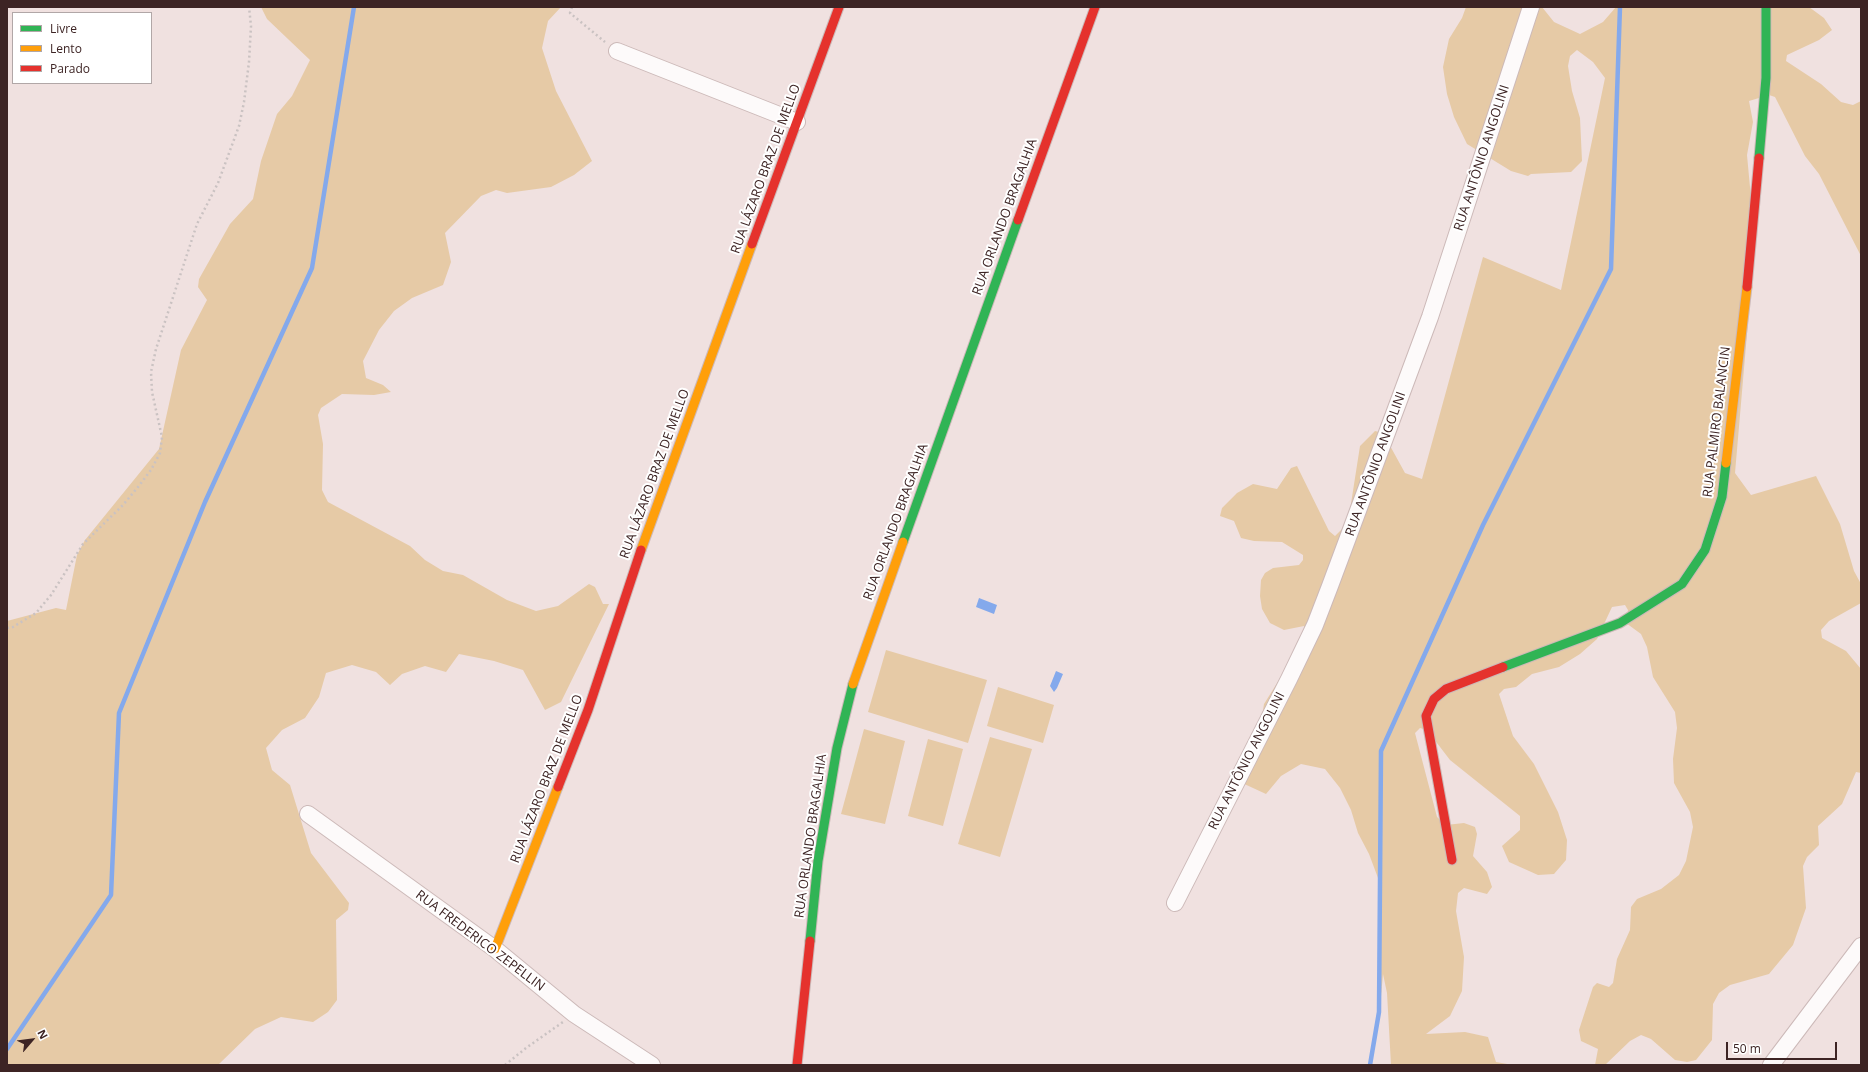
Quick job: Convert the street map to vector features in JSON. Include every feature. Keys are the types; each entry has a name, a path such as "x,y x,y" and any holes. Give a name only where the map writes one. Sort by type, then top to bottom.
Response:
{"street":[{"name":"RUA LÁZARO BRAZ DE MELLO","path":"495,949 588,710 629,582 839,7"},
{"name":"RUA ORLANDO BRAGALHIA","path":"797,1065 818,861 837,748 854,675 1095,7"},
{"name":"RUA ANTÔNIO ANGOLINI","path":"1175,903 1315,625 1430,317 1531,7"},
{"name":"RUA PALMIRO BALANCIN","path":"1452,860 1426,716 1434,699 1446,689 1620,623 1682,584 1705,550 1722,497 1748,279 1766,78 1766,7"},
{"path":"617,51 797,122"},
{"name":"RUA FREDERICO ZEPELLIN","path":"308,814 495,949 574,1014 652,1065"},
{"path":"1771,1065 1861,946"}],"path":[{"path":"7,628 13,627 36,613 51,595 83,544 138,487 151,470 160,453 162,437 152,392 151,372 156,350 197,224 218,183 239,126 244,102 249,62 251,26 249,7"},
{"path":"572,7 570,13 617,51"},
{"path":"506,1065 526,1048 574,1014"}],"shaded area":[{"path":"261,7 561,7 548,21 542,48 556,91 592,161 574,175 551,187 507,193 496,190 481,196 445,233 451,262 443,285 412,298 394,311 379,330 363,361 366,378 383,385 391,392 374,395 342,394 321,408 318,415 323,444 322,490 328,502 410,546 425,560 443,571 463,575 507,600 536,611 558,606 589,584 595,587 603,604 609,604 561,702 545,710 523,670 494,661 459,654 446,672 425,666 402,674 390,685 376,672 352,665 326,673 319,697 305,718 282,730 266,748 272,770 290,785 311,853 349,903 348,910 336,920 337,1000 328,1012 313,1022 281,1017 255,1029 218,1065 7,1065 7,621 56,608 66,610 77,555 85,540 159,449 181,350 207,300 198,287 199,279 230,224 253,199 261,161 277,114 292,96 310,60 267,19"},
{"path":"1466,7 1542,7 1554,22 1580,34 1603,22 1616,7 1809,7 1824,18 1832,30 1819,40 1787,55 1786,61 1821,84 1841,102 1853,105 1861,101 1861,256 1819,174 1805,156 1775,97 1769,95 1749,101 1753,122 1747,155 1755,241 1735,473 1751,495 1816,476 1840,524 1854,571 1861,584 1861,603 1829,621 1821,630 1822,638 1846,651 1861,669 1861,773 1856,772 1842,804 1818,826 1819,845 1807,857 1803,866 1806,908 1793,945 1769,974 1730,985 1719,993 1713,1004 1712,1040 1696,1060 1687,1062 1675,1060 1651,1039 1641,1035 1630,1041 1605,1065 1595,1065 1598,1049 1581,1041 1579,1030 1593,987 1597,983 1609,987 1613,983 1617,959 1630,930 1631,907 1637,899 1661,889 1679,875 1686,861 1693,827 1690,812 1674,783 1673,759 1677,728 1675,712 1653,677 1647,647 1641,634 1626,623 1628,610 1625,605 1612,607 1597,639 1580,654 1559,667 1532,674 1516,687 1504,689 1499,694 1513,736 1534,764 1558,812 1567,840 1566,860 1554,874 1538,875 1509,862 1502,846 1520,830 1520,816 1450,760 1427,730 1420,728 1415,733 1437,817 1446,825 1464,823 1475,827 1477,834 1473,856 1487,872 1492,887 1487,894 1464,888 1458,893 1456,911 1464,957 1462,991 1450,1016 1426,1034 1465,1032 1488,1037 1496,1062 1513,1065 1391,1065 1387,993 1383,974 1380,1008 1381,886 1369,854 1358,833 1351,810 1340,788 1325,769 1301,764 1281,776 1266,794 1240,782 1247,776 1254,766 1264,704 1304,640 1304,626 1284,630 1270,623 1262,609 1260,596 1261,580 1265,573 1273,568 1299,565 1303,560 1303,555 1282,542 1254,541 1241,538 1234,521 1220,516 1222,508 1237,493 1253,484 1277,489 1291,468 1297,466 1329,531 1335,536 1342,529 1350,510 1360,446 1375,431 1383,433 1405,473 1422,479 1483,257 1561,290 1605,78 1593,62 1577,50 1570,56 1568,66 1572,91 1580,118 1582,161 1571,172 1531,174 1528,176 1511,171 1467,144 1454,117 1447,94 1443,67 1449,39 1462,18"},
{"path":"886,650 987,680 968,743 868,712"},
{"path":"998,687 1054,705 1043,743 987,726"},
{"path":"864,729 905,741 885,824 841,814"},
{"path":"990,737 1032,749 1000,857 958,844"},
{"path":"928,739 963,749 943,826 908,816"}],"water":[{"path":"979,598 997,605 994,614 976,607"},
{"path":"1056,671 1063,674 1054,692 1050,686"}],"waterway":[{"path":"7,1049 111,895 119,713 205,502 312,268 354,7"},
{"path":"1370,1065 1379,1012 1381,751 1483,525 1611,269 1620,7"}],"traffic: fast":[{"path":"1759,158 1766,78 1766,7"},
{"path":"903,542 1018,220"},
{"path":"1503,667 1620,623 1682,584 1705,550 1722,497 1726,463"},
{"path":"810,941 818,861 837,748 853,684"}],"traffic: slow":[{"path":"641,550 752,244"},
{"path":"1726,463 1747,287"},
{"path":"853,684 903,542"},
{"path":"495,949 558,787"}],"traffic: jam":[{"path":"752,244 839,7"},
{"path":"1018,220 1095,7"},
{"path":"1747,287 1759,158"},
{"path":"558,787 588,710 641,550"},
{"path":"1452,860 1426,716 1434,699 1446,689 1503,667"},
{"path":"797,1065 810,941"}]}
